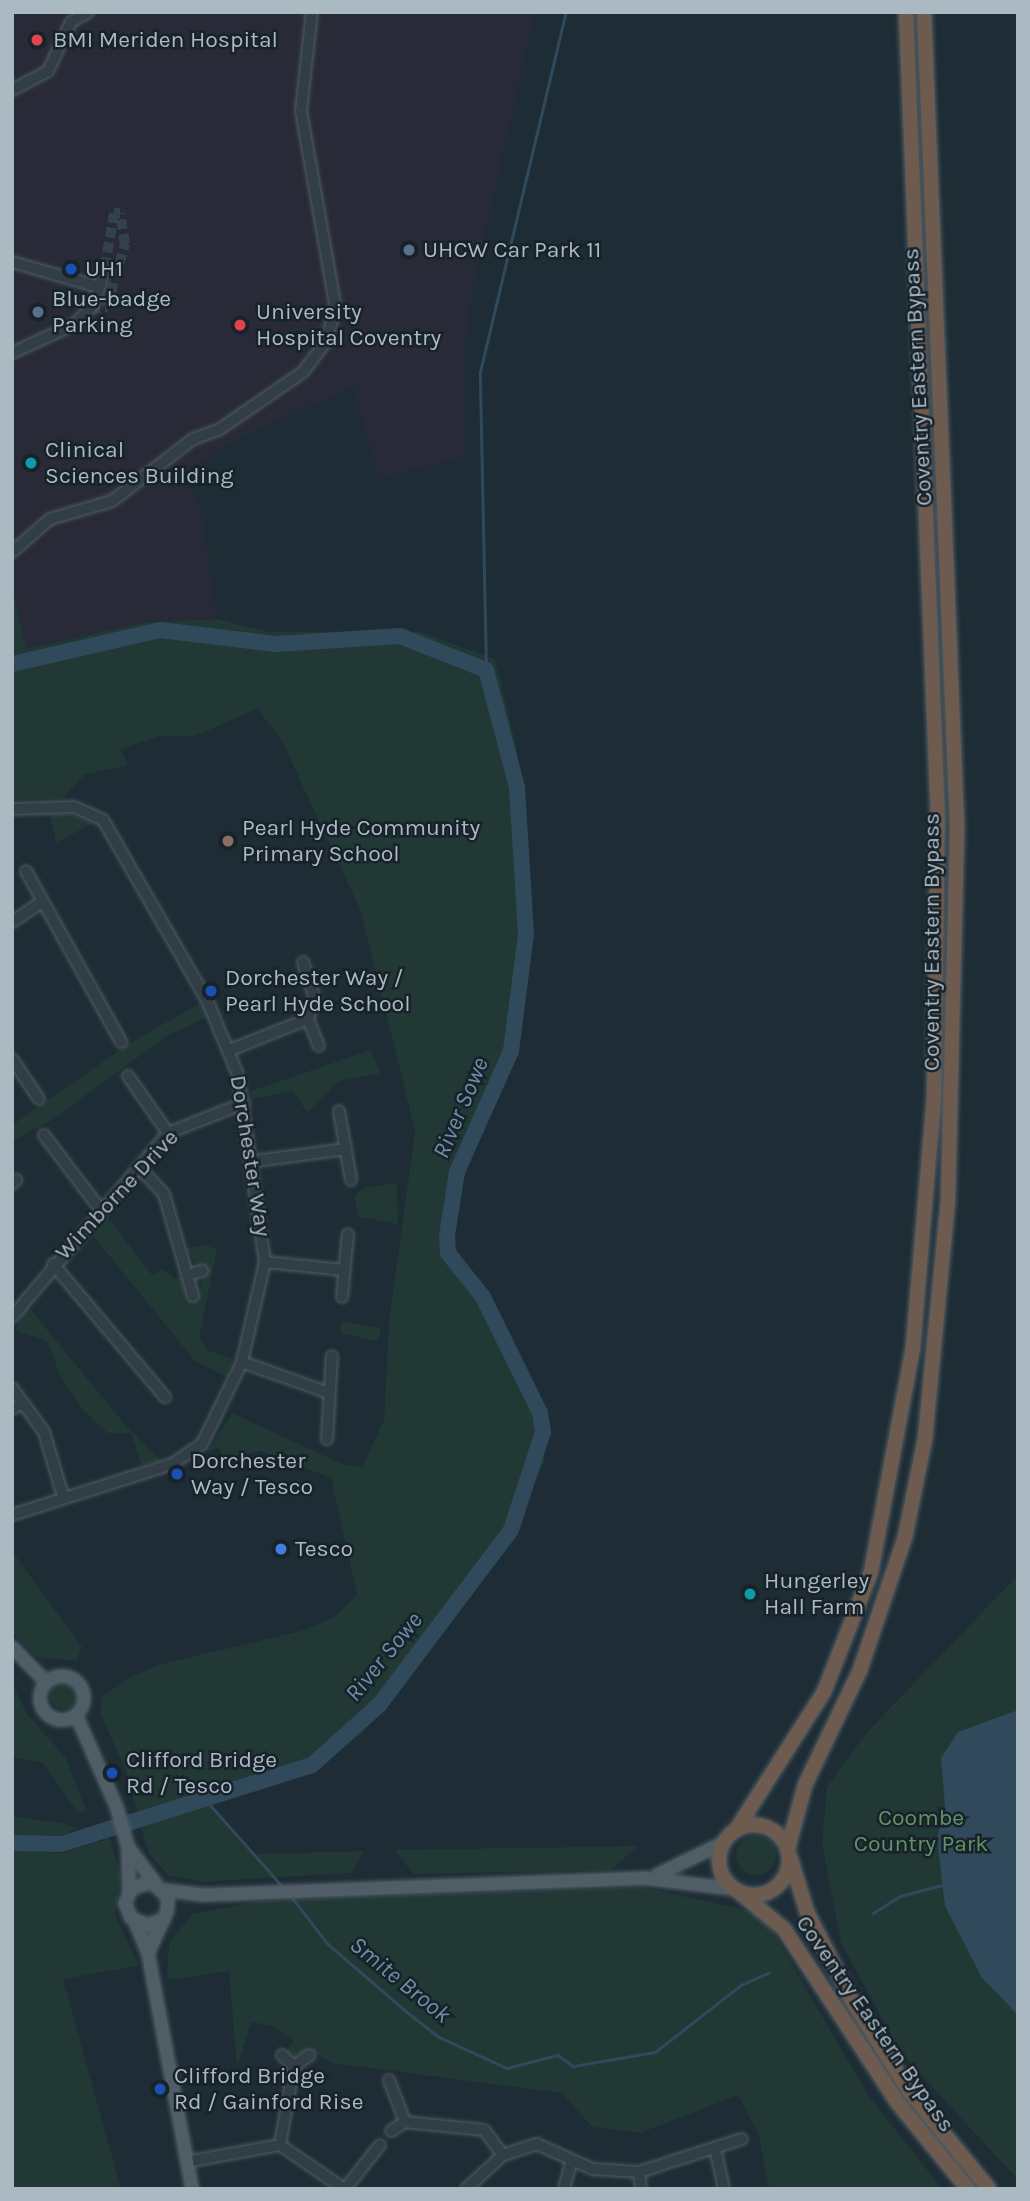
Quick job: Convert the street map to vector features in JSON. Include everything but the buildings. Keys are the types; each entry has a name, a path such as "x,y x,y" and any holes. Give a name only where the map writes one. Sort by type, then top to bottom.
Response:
{"highway":[{"name":"Coventry Eastern Bypass","path":"736,1829 824,1692 871,1572 901,1436 917,1306 934,1095 938,819 906,12"},
{"name":"Coventry Eastern Bypass","path":"924,12 957,825 948,1199 925,1440 905,1537 860,1670 805,1785 789,1852 807,1912 851,1999 910,2092 989,2189"},
{"path":"764,1826 789,1852 775,1889 737,1890 720,1867 723,1843 736,1829 764,1826"},
{"name":"Coventry Eastern Bypass","path":"737,1890 784,1930 889,2091 968,2189"}],"main road":[{"path":"12,1647 46,1682"},
{"path":"62,1675 79,1684 84,1699 76,1715 47,1714 39,1697 46,1682 62,1675"},
{"path":"76,1715 117,1808 128,1847 129,1891 126,1906 148,1953 192,2189"},
{"path":"643,1878 723,1843"},
{"path":"128,1847 160,1887 165,1915 148,1953"},
{"path":"129,1891 142,1882 204,1895 643,1878 737,1890"},
{"path":"135,1922 148,1925 204,1895"}],"street":[{"path":"12,90 48,71 71,22 88,12"},
{"path":"12,552 50,519 112,500 193,439 220,429 303,372 325,344 336,309 300,111 312,12"},
{"path":"12,262 99,288"},
{"path":"12,353 75,324 99,288 104,272"},
{"name":"Dorchester Way","path":"12,809 74,807 110,828 230,1049 255,1161 265,1262 242,1362 216,1424 193,1452 12,1515"},
{"path":"26,871 121,1042"},
{"path":"12,922 43,901"},
{"path":"303,962 315,999 308,1018 319,1046"},
{"path":"230,1049 308,1018"},
{"path":"12,1059 39,1099"},
{"path":"128,1076 169,1133"},
{"name":"Wimborne Drive","path":"12,1317 53,1264 169,1133 244,1103"},
{"path":"340,1111 351,1180"},
{"path":"44,1135 100,1209"},
{"path":"255,1161 346,1149"},
{"path":"139,1167 164,1194 193,1296"},
{"path":"342,1297 348,1234"},
{"path":"265,1262 344,1270"},
{"path":"53,1264 165,1398"},
{"path":"187,1275 202,1271"},
{"path":"327,1439 332,1356"},
{"path":"242,1362 329,1393"},
{"path":"12,1388 47,1440 63,1496"},
{"path":"12,1409 22,1404"},
{"path":"282,2055 294,2066"},
{"path":"280,2146 294,2066 310,2056"},
{"path":"389,2080 405,2122"},
{"path":"391,2131 405,2122 484,2130 503,2155"},
{"path":"466,2189 503,2155 537,2144 605,2171 639,2172 742,2138"},
{"path":"186,2162 280,2146 341,2188 380,2145"},
{"path":"715,2148 724,2189"},
{"path":"564,2189 572,2160"},
{"path":"639,2172 641,2189"}],"shaded area":[{"name":"University Hospital Coventry","path":"12,12 535,12 473,287 463,363 465,456 379,479 354,387 242,436 182,474 201,509 217,619 141,623 12,652"},
{"path":"1018,1710 1018,2015 982,1978 945,1906 937,1838 945,1806 941,1758 958,1732"}],"green space":[{"path":"12,587 26,649 141,623 217,619 267,632 420,632 495,659 517,750 534,936 516,1050 462,1177 451,1220 453,1246 477,1278 544,1408 544,1463 495,1561 362,1734 296,1775 206,1800 253,1854 364,1851 351,1873 202,1882 168,1875 149,1854 125,1768 100,1713 102,1697 126,1679 159,1665 304,1630 335,1617 357,1594 331,1478 261,1451 225,1459 218,1447 207,1453 232,1413 342,1464 362,1467 384,1420 389,1322 415,1131 361,911 281,739 257,709 195,736 159,736 120,749 128,765 84,775 62,799 12,799"},
{"path":"67,814 93,823 56,843 50,815"},
{"path":"201,1003 208,1017 168,1035 52,1120 12,1141 12,1125 133,1041"},
{"path":"371,1050 380,1073 340,1081 307,1112 293,1091 253,1099 251,1091"},
{"path":"397,1183 398,1224 358,1217 355,1196 363,1188"},
{"path":"105,1214 152,1275 163,1269 175,1279 181,1276 188,1297 198,1294 205,1276 186,1249 206,1245 217,1250 199,1338 207,1350 233,1359 227,1377 195,1361 90,1232"},
{"path":"27,1305 127,1427 161,1461 141,1465 131,1433 108,1433 83,1410 60,1376 48,1342 15,1330"},
{"path":"342,1321 381,1328 378,1341 340,1333"},
{"path":"12,1551 82,1647 76,1661 37,1657 12,1633"},
{"name":"Coombe Country Park","path":"1018,1575 1018,2180 901,2053 841,1943 822,1843 827,1787 867,1732"},
{"path":"64,1681 74,1685 78,1695 74,1705 64,1709 54,1705 50,1695 54,1685"},
{"path":"12,1683 27,1714 66,1758 86,1810 78,1813 43,1763 12,1757"},
{"path":"12,1816 79,1828 51,1840 12,1838"},
{"path":"756,1835 770,1841 776,1855 770,1869 756,1875 742,1869 736,1855 742,1841"},
{"path":"110,1838 121,1877 115,1915 139,1966 63,1979 121,2189 12,2189 12,1849 63,1853"},
{"path":"638,1846 611,1870 413,1874 395,1850"},
{"path":"642,1887 750,1911 771,1928 868,2095 942,2189 769,2189 759,2136 738,2095 640,2133 592,2127 562,2093 332,2063 312,2051 296,2056 287,2050 293,2041 274,2026 251,2022 237,2068 229,1971 167,1980 169,1942 193,1914 260,1901"}],"waterway":[{"path":"486,670 480,372 566,12"},
{"name":"River Sowe","path":"12,664 160,630 276,644 400,636 486,670 517,787 526,934 511,1051 457,1172 447,1235 448,1253 483,1297 540,1413 543,1432 511,1530 380,1704 312,1765 61,1844 12,1843"},
{"name":"Smite Brook","path":"206,1800 282,1886"},
{"name":"Smite Brook","path":"873,1913 900,1896 942,1885"},
{"name":"Smite Brook","path":"291,1896 328,1944 407,2012 439,2037 507,2068 558,2055 573,2066 655,2052 741,1985 768,1973"}],"tunnel":[{"path":"90,309 107,307 125,244 120,213 114,213 104,272"}],"place":[{"name":"BMI Meriden Hospital","path":"37,40"},
{"name":"UHCW Car Park 11","path":"409,250"},
{"name":"UH1","path":"71,269"},
{"name":"Blue-badge Parking","path":"38,312"},
{"name":"University Hospital Coventry","path":"240,325"},
{"name":"Clinical Sciences Building","path":"31,463"},
{"name":"Pearl Hyde Community Primary School","path":"228,841"},
{"name":"Dorchester Way / Pearl Hyde School","path":"211,991"},
{"name":"Dorchester Way / Tesco","path":"177,1474"},
{"name":"Tesco","path":"281,1549"},
{"name":"Hungerley Hall Farm","path":"750,1594"},
{"name":"Clifford Bridge Rd / Tesco","path":"112,1773"},
{"name":"Clifford Bridge Rd / Gainford Rise","path":"160,2089"}]}
